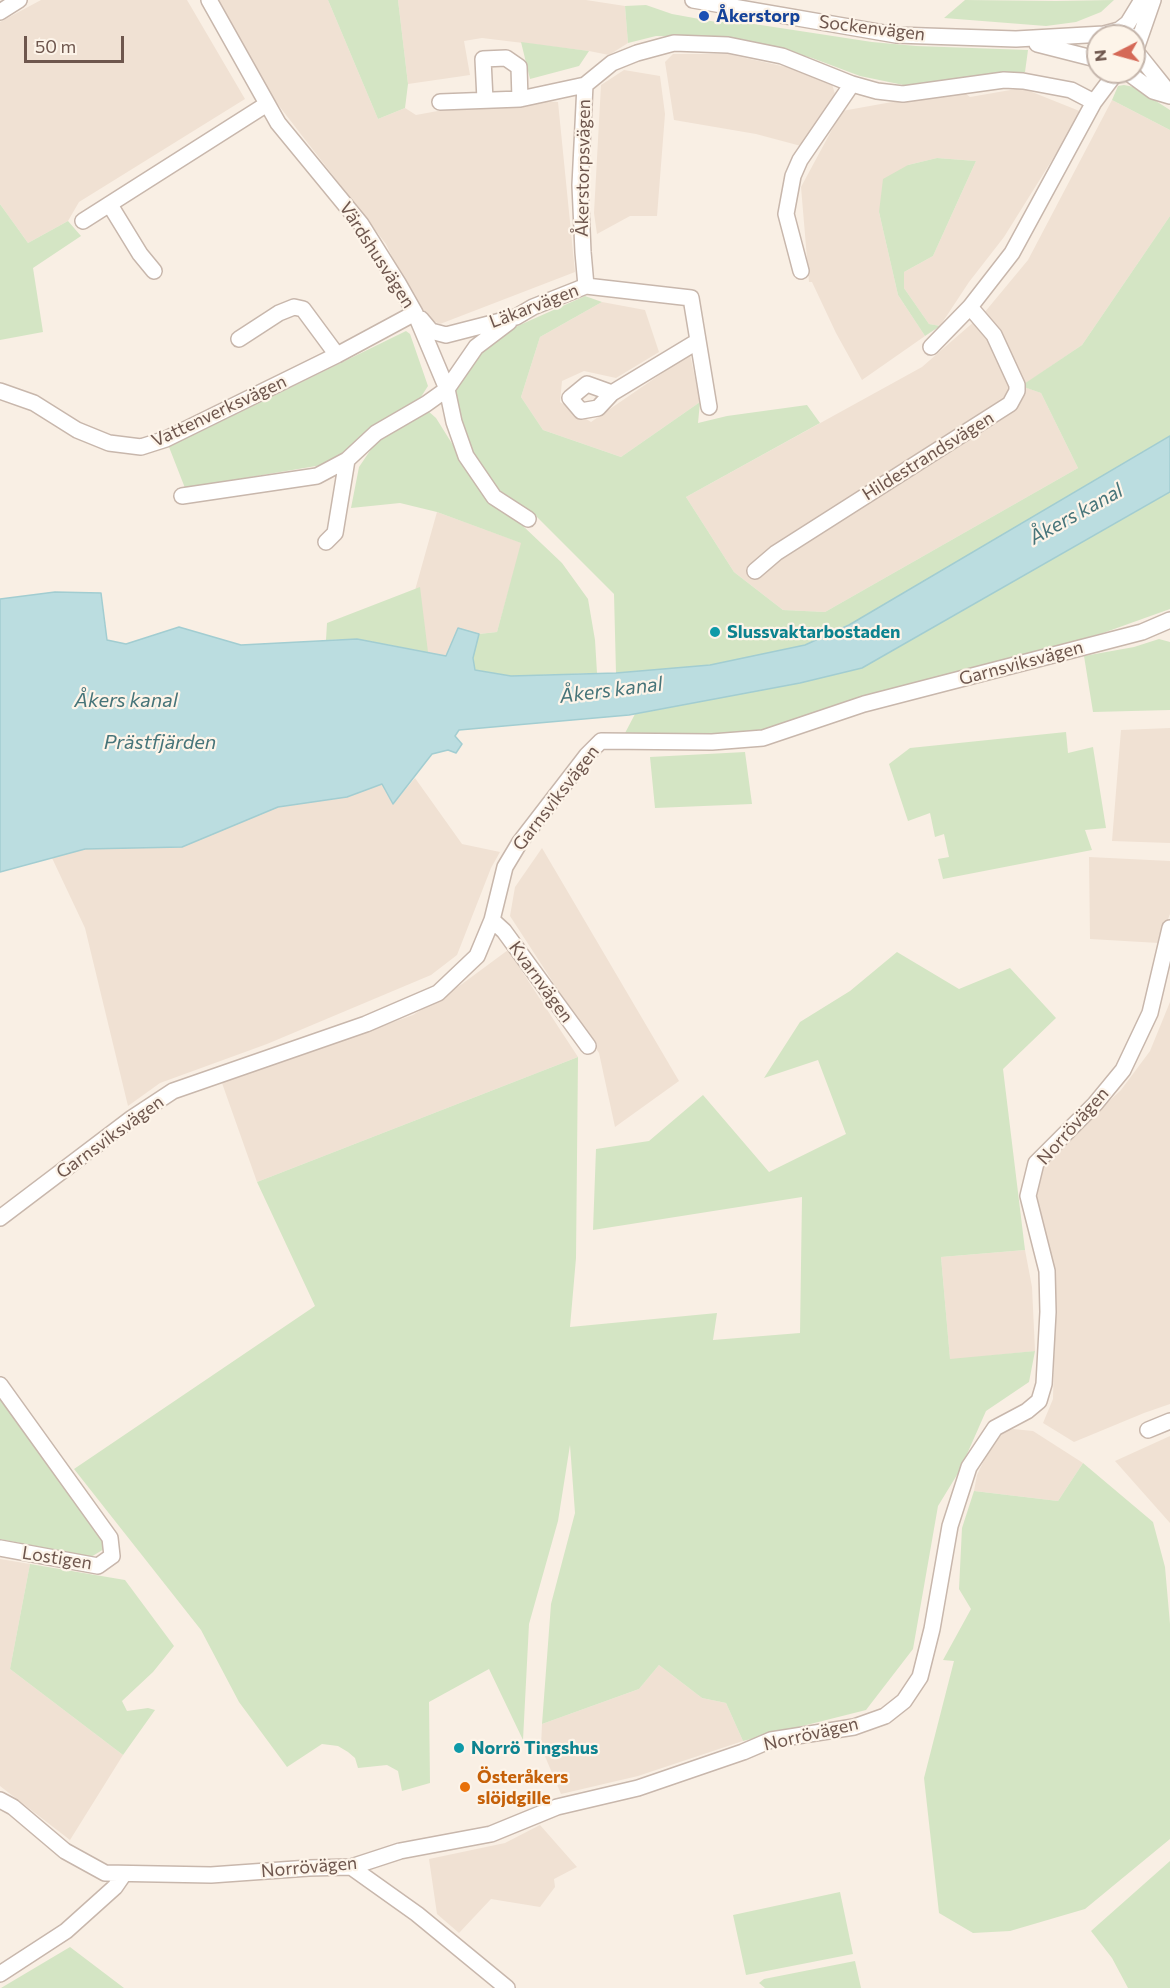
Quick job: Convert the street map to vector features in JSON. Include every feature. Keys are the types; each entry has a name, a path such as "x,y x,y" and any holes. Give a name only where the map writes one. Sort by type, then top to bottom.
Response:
{"street":[{"path":"0,12 19,0"},
{"name":"Värdshusvägen","path":"210,0 278,123 361,224 415,313 447,389 454,422 466,456 495,497 528,519"},
{"name":"Sockenvägen","path":"693,0 896,35 1086,42"},
{"path":"1128,24 1142,0"},
{"path":"1136,24 1153,0"},
{"name":"Sockenvägen","path":"1016,39 1086,61"},
{"name":"Åkerstorpsvägen","path":"440,102 520,99 585,85 612,63 637,53 674,43 728,45 782,56 877,92 903,94 1004,80 1023,81 1071,90 1095,102"},
{"path":"485,100 483,59 506,58 519,66 520,99"},
{"name":"Sockenvägen","path":"1146,69 1170,95"},
{"path":"801,271 786,214 793,176 800,160 852,84"},
{"path":"931,347 943,338 969,308 1012,253 1103,84"},
{"name":"Sockenvägen","path":"1139,84 1153,91 1170,95"},
{"name":"Åkerstorpsvägen","path":"585,85 580,185 586,286"},
{"path":"83,221 267,104"},
{"path":"110,205 140,254 154,271"},
{"name":"Läkarvägen","path":"415,313 431,331 446,335 516,316 586,286 691,298 709,407"},
{"path":"239,339 294,307 303,309 337,355"},
{"name":"Hildestrandsvägen","path":"755,571 776,553 1010,404 1017,391 1017,385 994,335 969,308"},
{"name":"Vattenverksvägen","path":"0,391 34,403 77,430 109,442 141,447 166,439 337,355 415,313"},
{"path":"182,496 317,476 346,460 376,434 447,389 476,347 516,316"},
{"path":"612,393 698,341"},
{"path":"326,542 335,532 346,460"},
{"name":"Garnsviksvägen","path":"0,1218 132,1118 172,1091 366,1024 438,993 477,956 492,920 505,867 520,842 587,755 601,741 712,742 763,738 864,704 1142,632 1170,620"},
{"name":"Kvarnvägen","path":"492,920 504,931 588,1046"},
{"name":"Norrövägen","path":"0,1800 13,1807 65,1851 105,1873 211,1875 351,1867 400,1851 491,1834 556,1807 638,1788 771,1740 854,1727 885,1716 904,1701 920,1677 932,1629 950,1526 969,1467 995,1428 1027,1411 1039,1401 1044,1384 1048,1312 1047,1272 1028,1196 1036,1163 1095,1104 1123,1070 1150,1013 1170,928"},
{"name":"Lostigen","path":"0,1385 110,1538 112,1556 98,1566 0,1548"},
{"path":"1148,1430 1170,1421"},
{"path":"351,1867 417,1914 507,1988"},
{"path":"0,1974 66,1931 116,1887 124,1874"}],"shaded area":[{"path":"41,0 187,0 245,99 79,202 68,221 28,243 0,204 0,22"},
{"path":"219,0 328,0 378,119 405,108 416,115 454,108 540,101 558,102 575,272 440,324 420,316 386,244 269,93"},
{"path":"398,0 586,0 625,6 628,43 609,55 482,38 464,41 470,75 408,84"},
{"path":"673,54 728,54 795,69 832,84 835,94 801,146 756,134 674,120 665,62"},
{"path":"624,70 660,76 665,114 657,216 630,216 597,234 594,213 601,85"},
{"path":"957,87 970,97 1022,88 1082,112 1004,237 969,282 940,326 929,324 904,288 904,272 933,256 976,161 937,158 908,165 879,212 898,295 925,336 862,380 812,282 809,282 801,187 842,111"},
{"path":"1112,100 1170,130 1170,216 1082,345 1022,386 1041,393 1078,468 825,612 783,610 734,572 686,497 922,367 984,313 1028,260"},
{"path":"602,302 645,310 659,352 616,378 584,371 562,381 560,402 591,422 690,354 700,402 621,457 543,430 521,397 540,337"},
{"path":"437,512 522,543 497,632 479,634 458,628 447,656 399,647"},
{"path":"1170,728 1170,843 1112,841 1121,730"},
{"path":"415,778 462,844 500,852 491,868 457,955 431,975 267,1044 160,1083 128,1106 85,928 52,858 85,849 182,847 278,807 347,797 382,784 393,804"},
{"path":"542,848 679,1081 615,1127 599,1053 510,916 515,887"},
{"path":"1089,857 1170,861 1170,914 1159,943 1090,939"},
{"path":"508,950 578,1057 257,1182 222,1083 413,1015 462,984"},
{"path":"1170,1002 1170,1404 1074,1442 1043,1423 1053,1399 1056,1275 1040,1220 1037,1197 1039,1177 1048,1158 1121,1090 1150,1051"},
{"path":"1025,1250 1032,1287 1035,1351 950,1360 941,1257"},
{"path":"1013,1429 1033,1431 1083,1463 1058,1501 974,1491 977,1475 990,1448 1003,1431"},
{"path":"1170,1436 1170,1523 1115,1461"},
{"path":"0,1559 30,1564 10,1669 123,1755 70,1840 0,1786"},
{"path":"659,1665 702,1698 726,1703 743,1741 638,1776 561,1794 541,1747 542,1724 639,1689"},
{"path":"540,1825 577,1867 554,1879 555,1887 540,1907 491,1899 459,1933 437,1914 429,1859 505,1843"}],"green space":[{"path":"328,0 398,0 408,84 405,108 378,119"},
{"path":"965,0 1114,0 1101,12 1076,22 1046,26 944,18"},
{"path":"646,5 672,14 716,22 741,22 872,42 1028,50 1025,72 913,87 860,76 812,58 772,47 706,37 656,36 628,43 625,6"},
{"path":"521,42 589,51 579,66 530,79"},
{"path":"1118,86 1134,87 1170,110 1170,130 1112,100"},
{"path":"937,158 976,161 933,256 904,272 904,288 929,324 940,326 925,336 898,295 879,212 883,179 908,165"},
{"path":"0,204 28,243 68,221 81,236 33,268 43,332 0,340"},
{"path":"1170,216 1170,436 849,625 805,645 710,665 616,673 614,594 537,517 498,489 469,447 446,403 477,344 585,296 602,302 540,337 521,397 543,430 621,457 700,402 698,423 727,416 807,405 820,423 686,497 734,572 783,610 825,612 1078,468 1041,393 1021,386 1082,345"},
{"path":"406,331 410,334 428,386 419,400 371,430 328,464 185,488 169,447"},
{"path":"427,410 436,418 488,501 523,526 562,563 588,599 595,640 597,673 511,676 475,670 473,658 479,634 497,632 521,543 437,512 400,503 351,508 359,467 378,439"},
{"path":"1170,492 1170,609 1103,633 864,699 758,731 690,736 624,735 635,714 800,683 862,668"},
{"path":"420,587 428,652 357,639 326,640 327,623"},
{"path":"1159,639 1170,642 1170,710 1093,712 1084,656 1134,647"},
{"path":"1066,732 1068,753 1093,747 1106,828 1085,830 1092,850 943,879 938,859 949,857 944,834 935,837 930,813 908,821 889,764 910,748"},
{"path":"745,752 752,804 655,808 650,757"},
{"path":"897,952 959,989 1010,968 1056,1018 1003,1069 1025,1250 941,1257 950,1359 1035,1351 1029,1382 986,1411 960,1470 938,1506 913,1649 866,1710 743,1741 726,1703 702,1698 659,1665 639,1689 542,1724 551,1604 575,1513 570,1445 558,1521 529,1624 523,1740 489,1669 429,1702 430,1783 402,1791 398,1771 387,1765 358,1768 355,1758 348,1752 338,1746 322,1744 287,1767 239,1702 201,1630 74,1469 315,1306 257,1182 578,1057 576,1258 570,1327 717,1313 713,1340 800,1333 802,1197 593,1230 596,1149 649,1141 703,1095 769,1172 846,1134 818,1060 764,1078 800,1022 850,991"},
{"path":"0,1396 105,1535 104,1549 91,1557 0,1539"},
{"path":"1083,1463 1153,1522 1165,1567 1170,1624 1170,1839 1085,1909 1010,1931 973,1933 939,1913 924,1778 954,1661 943,1660 971,1609 959,1589 962,1528 974,1491 1058,1501"},
{"path":"30,1564 125,1580 174,1646 153,1672 122,1701 127,1711 148,1708 155,1710 123,1755 10,1669"},
{"path":"1170,1861 1170,1988 1128,1988 1112,1958 1091,1931"},
{"path":"840,1892 853,1954 746,1975 733,1915"},
{"path":"70,1947 124,1988 1,1988"},
{"path":"855,1961 861,1988 765,1988 759,1983 764,1979"}],"water":[{"name":"Prästfjärden","path":"1170,436 1170,492 862,668 800,683 629,715 459,730 455,736 462,744 456,753 448,750 432,754 393,804 382,784 347,797 278,807 182,847 85,849 0,872 0,599 55,592 101,593 107,640 126,644 179,627 241,645 357,639 446,656 458,628 479,634 473,658 475,670 511,676 616,673 710,665 805,645 849,625"}],"place":[{"name":"Åkerstorp","path":"704,16"},
{"name":"Slussvaktarbostaden","path":"715,632"},
{"name":"Norrö Tingshus","path":"459,1748"},
{"name":"Österåkers slöjdgille","path":"465,1787"}],"water label":[{"name":"Åkers kanal","path":"1076,514"},
{"name":"Åkers kanal","path":"611,690"},
{"name":"Åkers kanal","path":"126,700"}]}
